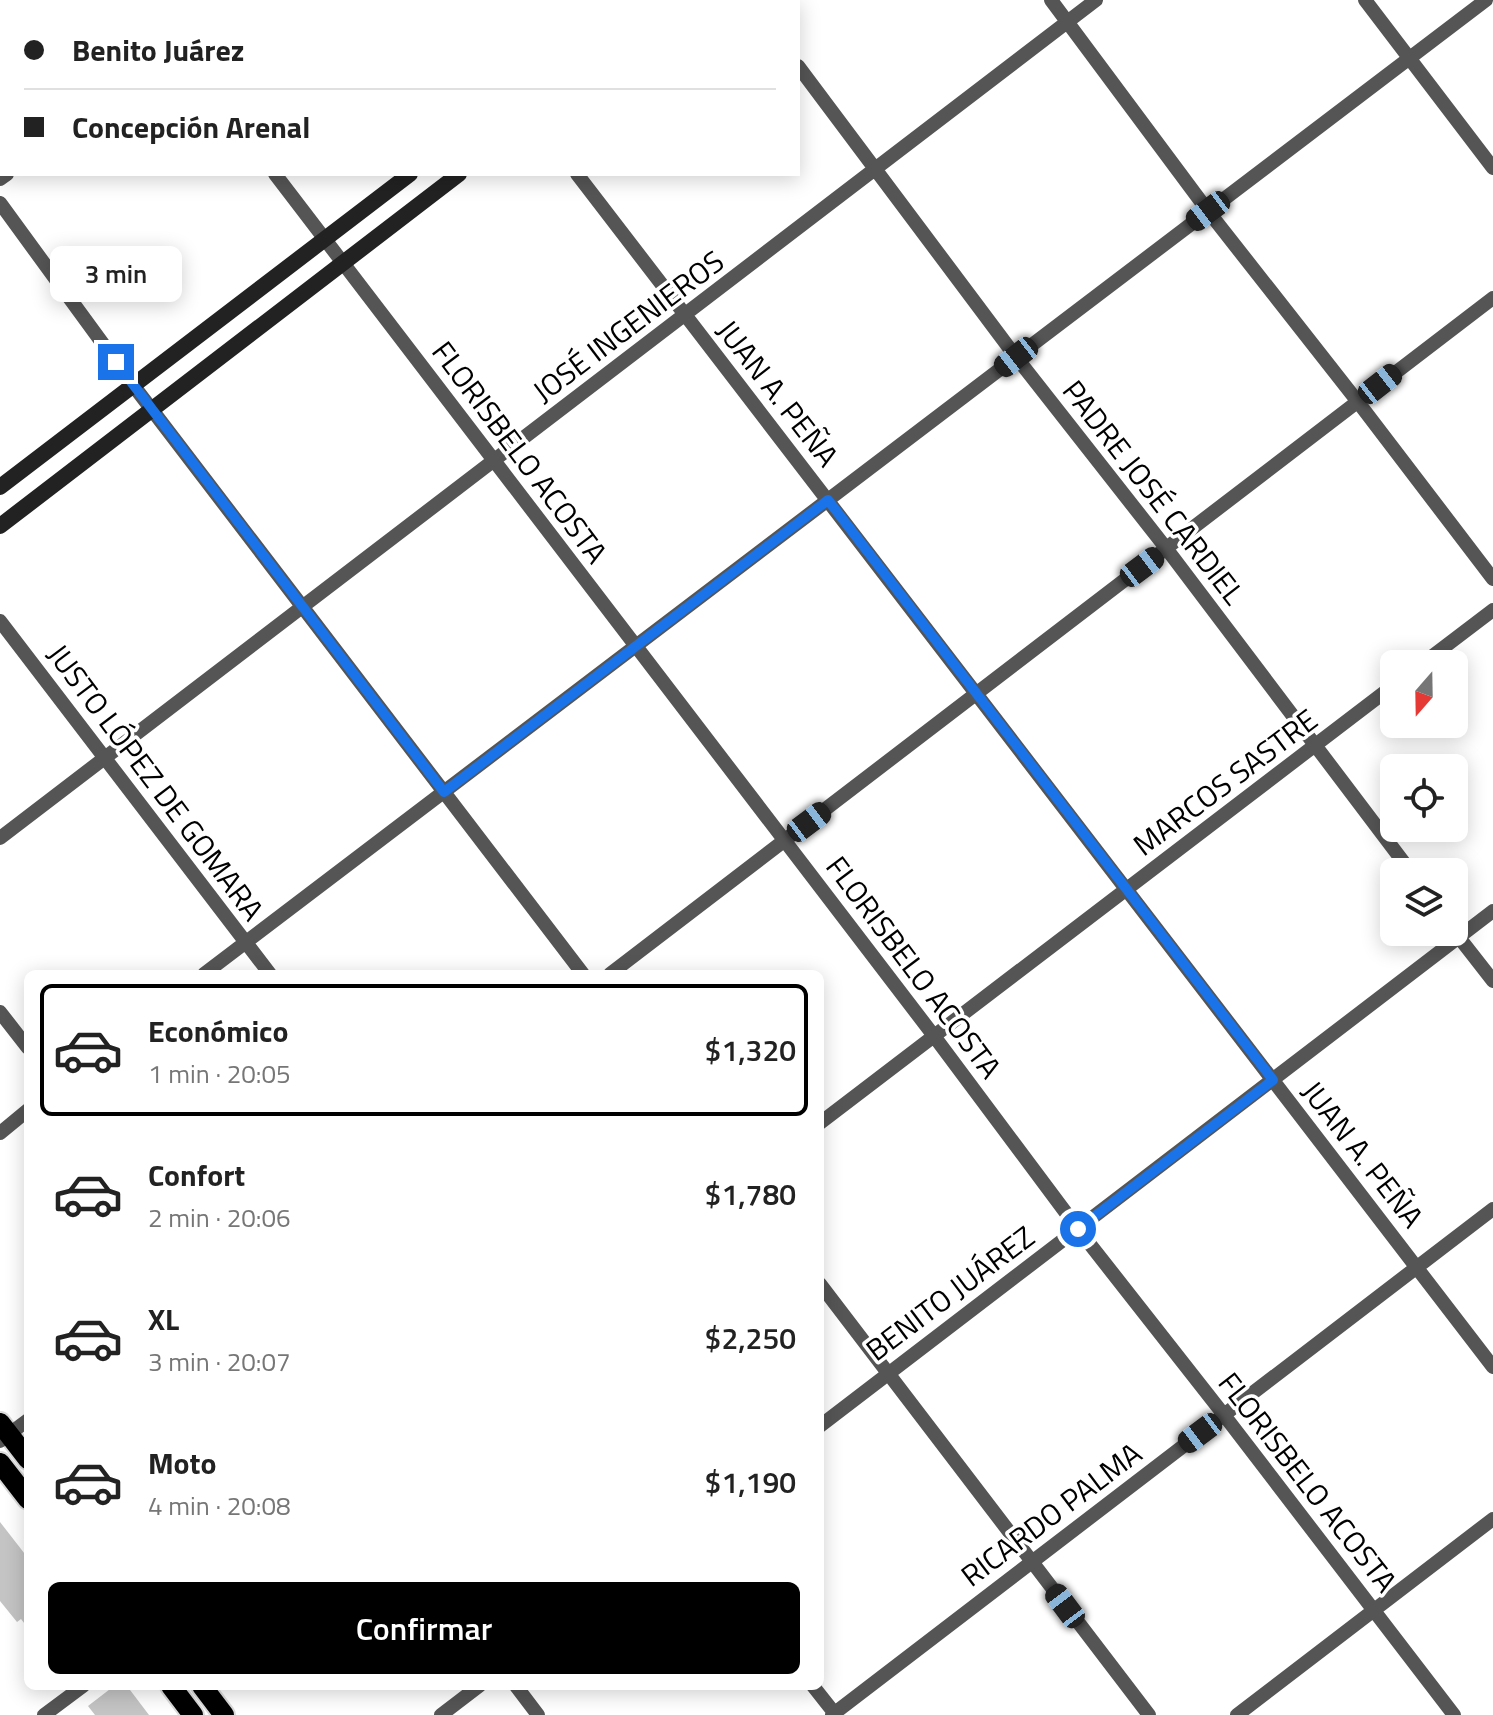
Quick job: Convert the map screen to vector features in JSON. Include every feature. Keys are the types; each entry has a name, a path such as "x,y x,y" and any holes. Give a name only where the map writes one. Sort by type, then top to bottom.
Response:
{"main road":[{"path":"0,487 407,176"},
{"path":"0,526 456,176"},
{"path":"3,1433 24,1455"},
{"path":"0,1463 24,1494"},
{"path":"174,1690 193,1715"},
{"path":"205,1690 224,1715"}],"street":[{"path":"1051,0 1208,211 1493,579"},
{"name":"JOSÉ INGENIEROS","path":"0,838 1096,0"},
{"path":"1365,0 1493,168"},
{"path":"209,970 1486,0"},
{"name":"PADRE JOSÉ CARDIEL","path":"800,69 1016,357 1166,548 1401,858"},
{"name":"FLORISBELO ACOSTA","path":"277,176 785,840 1078,1229 1454,1715"},
{"name":"JUAN A. PEÑA","path":"579,176 1493,1367"},
{"path":"0,203 133,385 580,970"},
{"path":"615,970 1493,298"},
{"path":"1440,650 1493,610"},
{"name":"JUSTO LÓPEZ DE GOMARA","path":"0,621 267,970"},
{"name":"MARCOS SASTRE","path":"824,1120 1380,696"},
{"name":"BENITO JUÁREZ","path":"1468,927 1493,911"},
{"name":"BENITO JUÁREZ","path":"824,1423 1273,1080 1441,946"},
{"path":"1465,946 1493,981"},
{"path":"0,1012 24,1043"},
{"path":"0,1133 24,1113"},
{"name":"RICARDO PALMA","path":"834,1714 1493,1209"},
{"path":"824,1289 1149,1715"},
{"path":"3,1433 24,1422"},
{"path":"1237,1715 1493,1519"},
{"path":"44,1715 78,1690"},
{"path":"441,1715 474,1690"},
{"path":"519,1690 538,1715"},
{"path":"816,1690 834,1714"}],"building":[{"path":"0,1522 24,1553 24,1623 21,1619 17,1622 0,1601"},
{"path":"109,1690 130,1690 149,1715 95,1715 88,1706"}],"route":[{"path":"116,362 444,792 828,500 1273,1080 1078,1229"}]}
